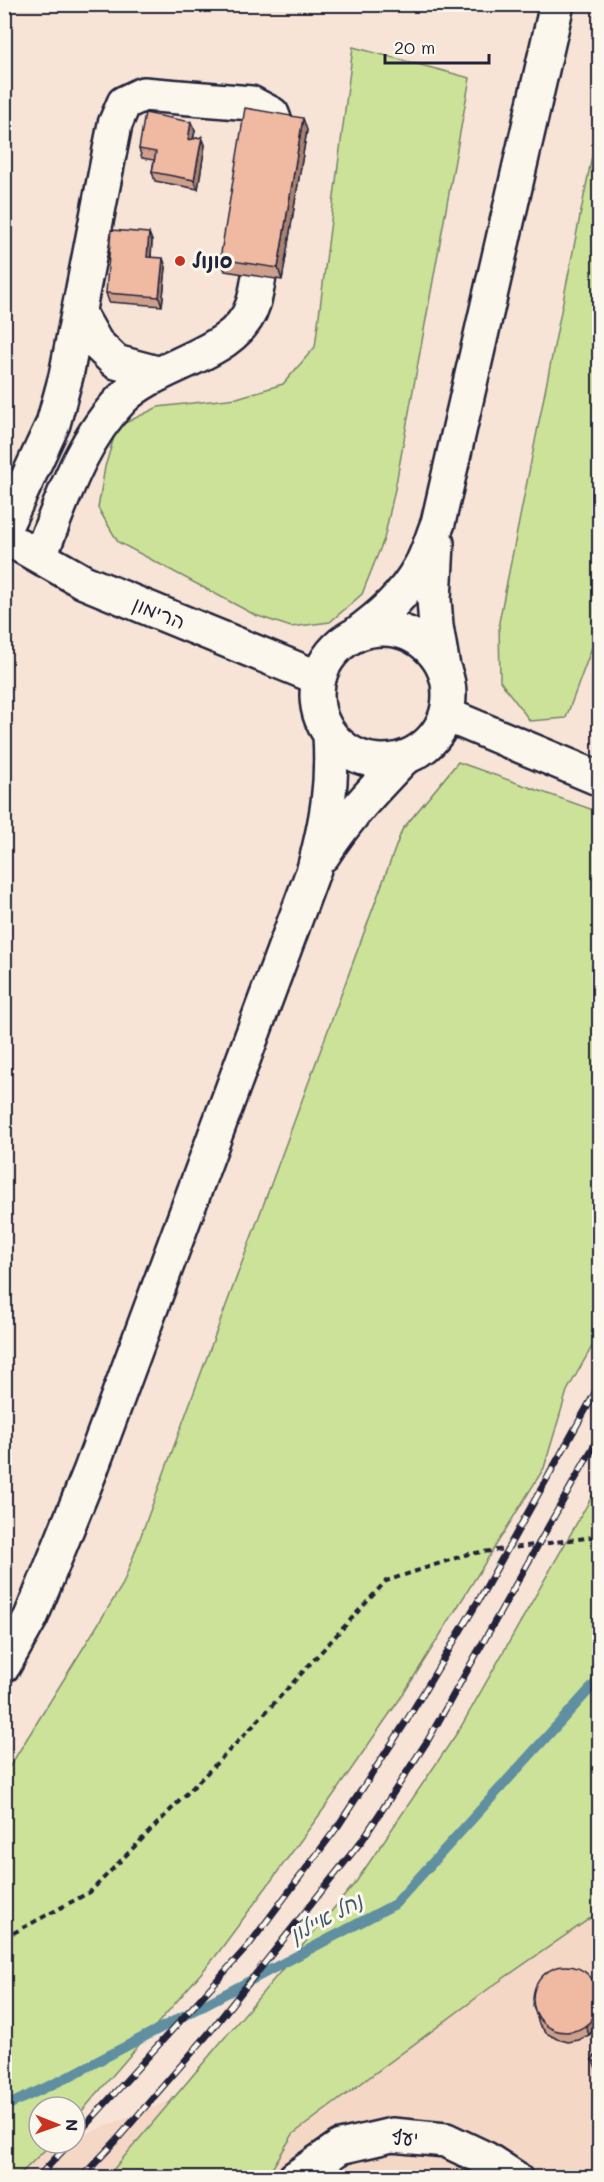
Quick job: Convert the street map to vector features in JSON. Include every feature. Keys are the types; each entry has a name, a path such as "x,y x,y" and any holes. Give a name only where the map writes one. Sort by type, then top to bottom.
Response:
{"main road":[{"path":"403,759 382,762 361,759 343,749 330,735 321,717 317,698 319,678 327,660 338,646 381,616 399,597 420,567 438,523 557,4"},
{"path":"4,529 53,424 66,376 115,124 124,104 142,94 250,103 272,114 280,135 253,305 242,327 216,345 157,373 124,396 102,422 76,466 39,556"},
{"path":"79,313 96,343 116,362 157,373"},
{"path":"438,523 434,599 443,668"},
{"name":"הרימון","path":"4,537 84,582 319,678"},
{"path":"314,869 337,832 373,789 403,759 422,749 438,734 447,715 450,696 447,677 439,659 426,644 410,634 391,629 372,630 355,635"},
{"path":"447,715 600,779"},
{"path":"4,1665 31,1617 90,1472 314,869 325,826 331,785 330,735"},
{"name":"יעף","path":"295,2178 340,2147 392,2135 446,2140 486,2159 515,2178"}],"path":[{"path":"4,1938 90,1892 257,1722 386,1581 468,1554 600,1536"}],"shaded area":[{"path":"599,1842 599,2177 5,2178 5,2166 33,2155 87,2155 87,2133 350,2030"}],"green space":[{"path":"353,47 470,78 384,539 362,594 330,622 291,627 255,615 118,542 98,508 105,467 117,427 158,407 237,398 283,384 315,347"},
{"path":"599,121 599,631 566,718 530,721 500,681 499,622"},
{"path":"458,762 599,812 599,1334 567,1391 544,1468 404,1693 323,1810 215,1957 87,2105 87,2095 27,2095 27,2155 40,2155 17,2177 5,2177 5,1774 123,1584 402,830"},
{"path":"599,1484 599,1912 491,1987 293,2134 267,2177 107,2177 356,1882 459,1730"}],"building":[{"path":"245,108 303,118 278,268 220,259"},
{"path":"145,113 191,122 188,140 202,137 194,180 152,172 156,152 139,149"},
{"path":"111,230 149,233 147,257 163,258 159,297 106,293"},
{"path":"559,1966 573,1966 585,1971 594,1980 599,1999 597,2012 590,2023 573,2032 559,2032 547,2027 538,2018 533,2006 533,1992 538,1980 547,1971"},
{"path":"600,2048 600,2064 592,2060"}],"waterway":[{"name":"נחל איילון","path":"4,2107 66,2078 395,1904 600,1678"}],"railway":[{"path":"87,2124 249,1945 338,1826 407,1720 480,1598 600,1384"},
{"path":"81,2178 209,2033 363,1839 428,1740 600,1435"},
{"path":"37,2178 59,2155"}],"place":[{"name":"סונול","path":"180,261"}]}
